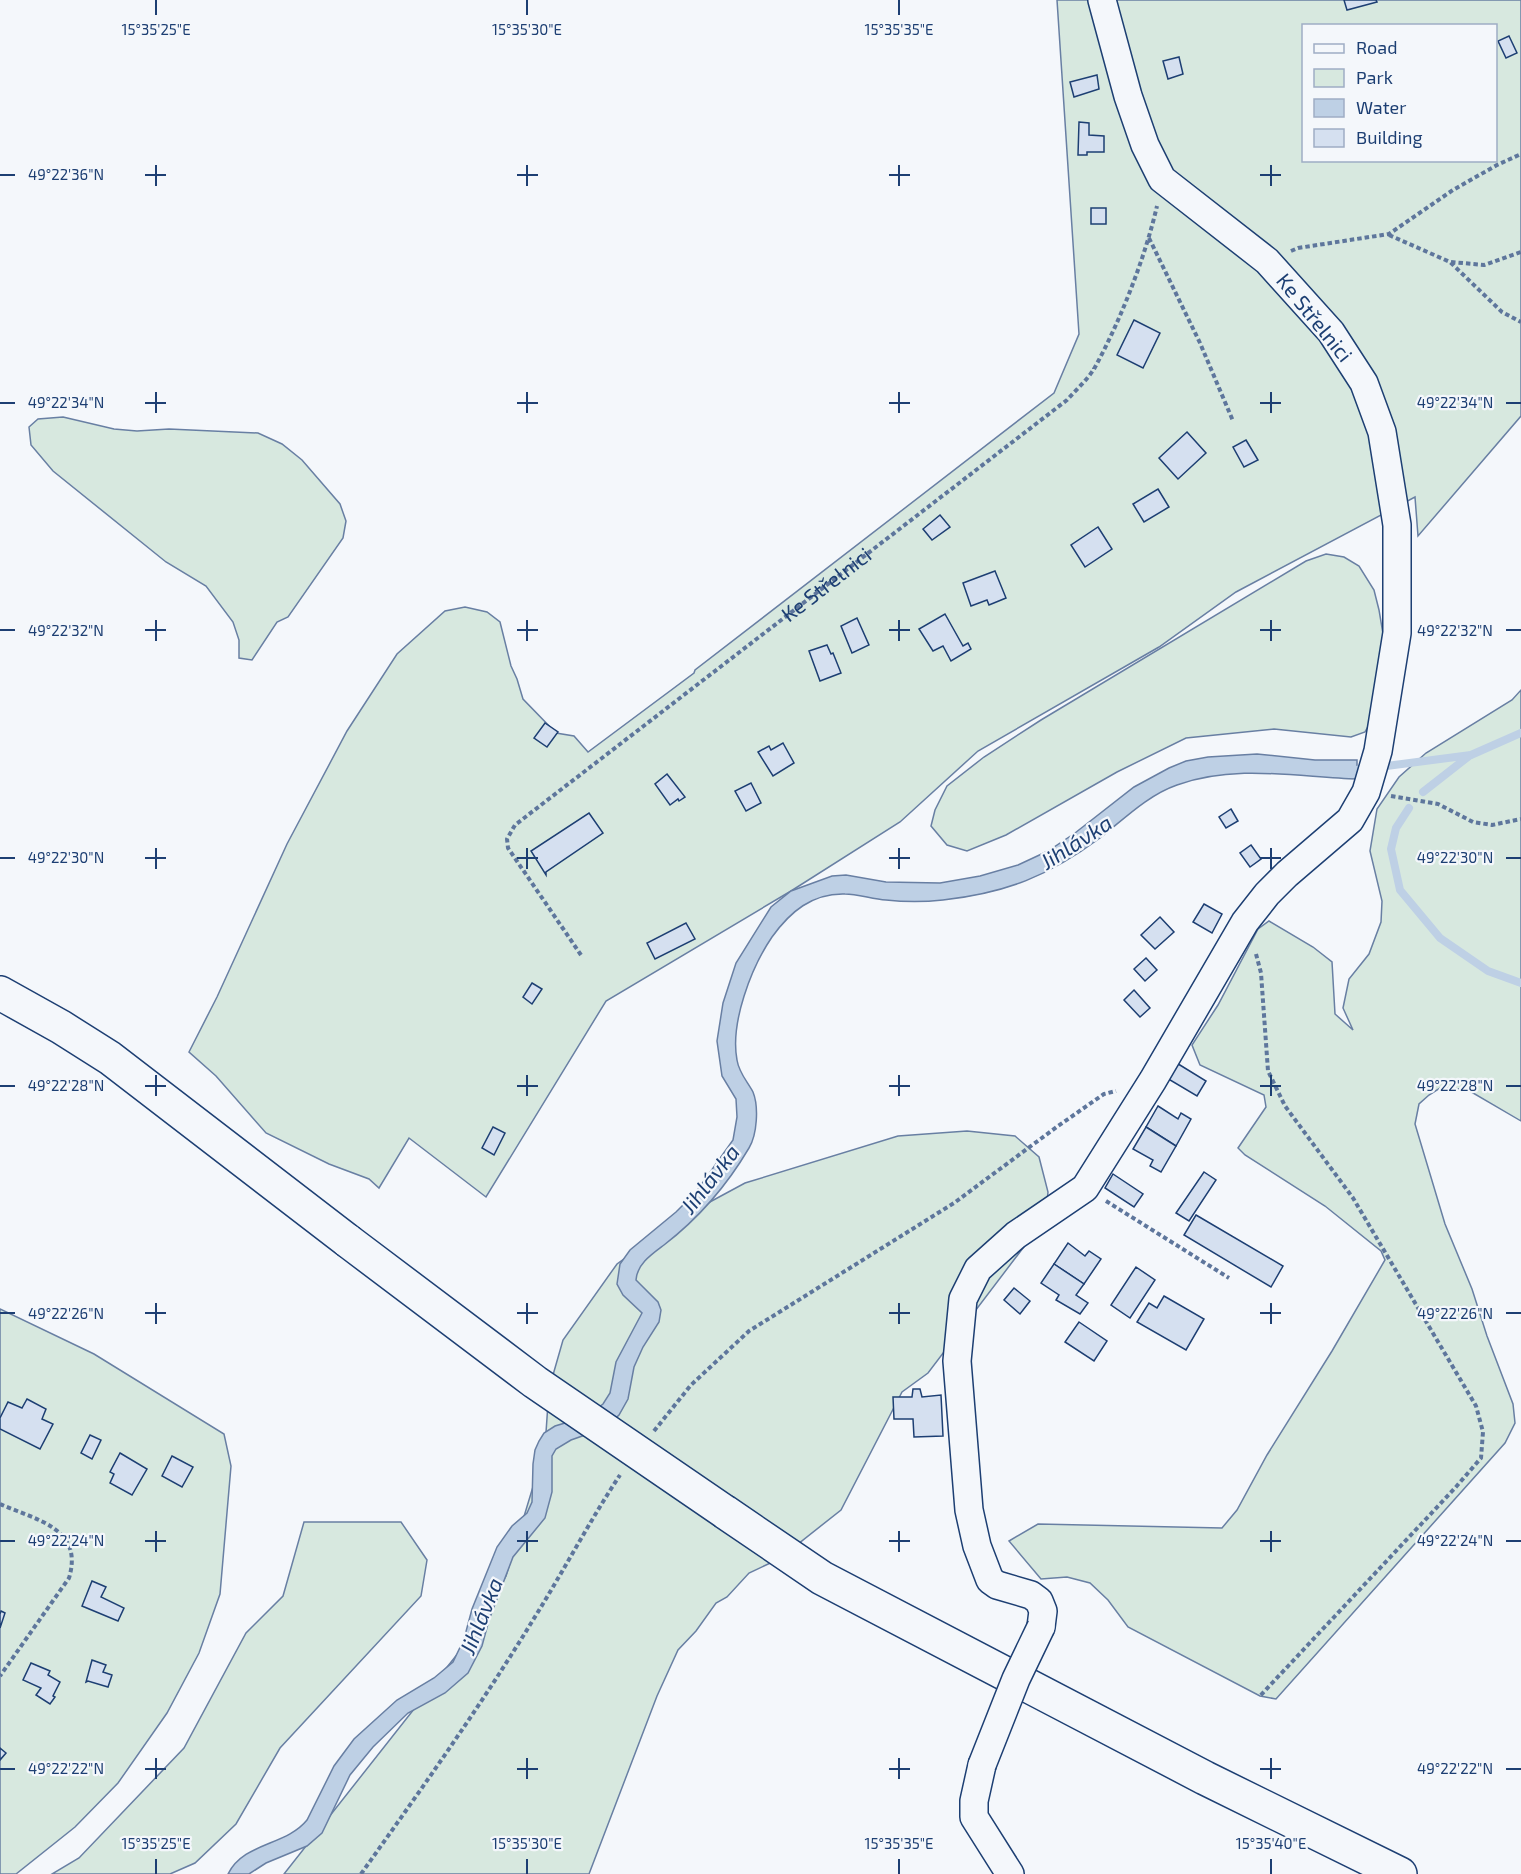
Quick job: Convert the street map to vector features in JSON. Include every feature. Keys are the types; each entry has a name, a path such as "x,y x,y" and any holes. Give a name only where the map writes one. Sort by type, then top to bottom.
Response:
{"main road":[{"path":"0,993 110,1058 535,1382 822,1578 1205,1778 1400,1874"}],"lane":[{"name":"Ke Střelnici","path":"1085,1188 1153,1080 1245,922 1267,894 1287,874 1350,819 1367,788 1378,751 1397,633 1397,536 1394,504 1382,432 1364,383 1331,332 1267,261 1162,179 1145,145 1128,96 1102,0"},
{"path":"1010,1874 974,1817 974,1801 982,1765 1016,1679 1041,1627 1043,1611 1039,1601 1031,1595 997,1585 990,1580 977,1546 969,1510 957,1361 963,1299 978,1269 1016,1235 1085,1188"}],"path":[{"path":"1267,261 1298,248 1389,234 1453,190 1521,154"},
{"name":"Ke Střelnici","path":"581,955 508,848 507,839 515,825 1067,400 1093,370 1142,260 1162,179"},
{"path":"1389,234 1450,262 1502,312 1521,322"},
{"path":"1149,237 1200,343 1233,421"},
{"path":"1450,262 1484,265 1521,252"},
{"path":"1367,788 1438,804 1473,822 1492,825 1521,819"},
{"path":"1245,922 1261,973 1268,1071 1276,1089 1285,1106 1353,1198 1476,1406 1483,1432 1481,1458 1260,1696"},
{"path":"647,1440 690,1385 749,1330 954,1203 1104,1094 1153,1080"},
{"path":"1085,1188 1229,1278"},
{"path":"361,1874 439,1765 533,1620 597,1510 625,1467"},
{"path":"0,1504 56,1528 68,1542 74,1562 69,1578 0,1676"}],"green space":[{"path":"1057,0 1521,0 1521,416 1418,536 1415,497 1236,592 1159,647 978,751 900,822 791,891 606,1001 486,1197 409,1138 379,1188 369,1179 329,1164 266,1133 216,1076 189,1052 217,997 287,844 347,731 397,654 445,611 465,607 487,612 500,622 511,666 523,699 556,733 574,736 588,752 694,673 1054,393 1079,334"},
{"path":"63,417 114,429 137,431 169,429 258,433 282,444 302,460 340,504 346,521 343,538 288,617 277,622 252,660 239,658 239,640 233,622 206,586 166,562 53,471 31,445 29,427 38,419"},
{"path":"1326,554 1344,557 1359,566 1374,590 1379,610 1384,640 1372,720 1365,732 1351,737 1274,729 1186,738 1117,772 1006,835 967,851 947,845 931,826 935,810 947,786 984,757 1041,720 1306,561"},
{"path":"1521,690 1521,1121 1468,1090 1440,1088 1419,1104 1415,1124 1445,1224 1472,1289 1513,1404 1515,1423 1505,1443 1276,1699 1260,1696 1128,1627 1108,1600 1090,1583 1067,1577 1041,1579 1009,1541 1038,1524 1222,1528 1237,1510 1267,1455 1385,1260 1381,1251 1325,1206 1245,1155 1238,1148 1266,1107 1264,1095 1200,1065 1192,1045 1218,1005 1258,929 1269,921 1313,947 1332,962 1335,1014 1353,1030 1343,1008 1349,979 1369,954 1381,922 1382,901 1370,851 1377,809 1399,777 1426,753 1512,700"},
{"path":"967,1131 1015,1136 1039,1157 1048,1192 1045,1219 928,1373 902,1392 841,1510 779,1559 749,1573 727,1597 716,1603 696,1631 678,1650 657,1696 589,1874 284,1874 470,1638 506,1576 545,1447 549,1389 563,1340 617,1264 682,1217 745,1183 898,1136"},
{"path":"0,1309 94,1354 224,1434 231,1466 220,1594 199,1653 167,1713 118,1783 75,1827 16,1874 0,1874"},
{"path":"304,1522 401,1522 427,1560 421,1596 280,1748 236,1824 195,1863 170,1874 52,1874 79,1858 184,1748 246,1633 283,1596"}],"water":[{"path":"1257,754 1315,760 1357,760 1357,779 1244,773 1199,779 1166,789 1063,863 1026,881 987,893 943,900 893,901 850,894 833,895 812,901 786,920 764,950 750,980 739,1013 736,1045 738,1065 753,1092 756,1105 752,1142 731,1176 711,1201 677,1235 650,1256 639,1269 636,1280 658,1302 661,1310 659,1322 643,1347 634,1367 628,1399 619,1415 605,1428 571,1440 556,1449 552,1456 552,1492 545,1518 513,1557 489,1620 482,1646 468,1673 445,1693 408,1713 373,1747 350,1775 322,1833 307,1846 266,1863 249,1874 228,1874 244,1856 288,1835 307,1820 334,1766 354,1739 397,1700 434,1678 453,1662 464,1639 472,1609 497,1547 512,1526 527,1513 532,1502 533,1464 539,1441 544,1433 555,1426 585,1417 603,1404 610,1393 616,1362 642,1313 623,1295 617,1284 620,1264 630,1250 676,1212 696,1192 733,1140 737,1117 736,1099 722,1076 717,1041 723,1003 736,963 771,907 791,891 832,876 846,875 886,882 940,883 980,876 1018,865 1048,851 1134,787 1169,768 1186,761 1208,757"}],"building":[{"path":"1344,0 1376,0 1377,2 1347,10"},
{"path":"1509,36 1517,53 1506,58 1498,41"},
{"path":"1179,57 1183,74 1168,79 1163,61"},
{"path":"1097,75 1099,89 1074,97 1070,82"},
{"path":"1079,122 1089,123 1089,135 1104,136 1104,152 1087,152 1087,155 1078,155"},
{"path":"1091,208 1106,208 1106,224 1091,224"},
{"path":"1134,320 1160,333 1143,368 1117,355"},
{"path":"1187,432 1206,453 1178,479 1159,458"},
{"path":"1246,440 1258,460 1244,467 1233,447"},
{"path":"1158,489 1169,507 1144,522 1133,504"},
{"path":"940,515 950,527 932,540 923,529"},
{"path":"1098,527 1112,549 1085,567 1071,545"},
{"path":"995,571 1006,598 989,605 987,600 971,606 963,583"},
{"path":"945,614 963,646 968,643 971,649 951,661 943,646 933,651 919,629"},
{"path":"857,618 869,645 852,653 841,626"},
{"path":"827,645 841,673 820,681 809,651"},
{"path":"545,723 558,732 547,747 534,738"},
{"path":"783,743 794,763 773,776 758,752 769,746 771,750"},
{"path":"667,774 685,797 670,805 655,784"},
{"path":"751,783 761,803 746,811 735,791"},
{"path":"1231,809 1238,821 1226,828 1219,817"},
{"path":"589,813 603,833 546,872 546,875 531,851"},
{"path":"1251,845 1261,859 1250,867 1240,853"},
{"path":"1204,904 1222,914 1212,933 1193,922"},
{"path":"1160,917 1174,932 1155,949 1141,935"},
{"path":"686,923 695,939 655,959 647,943"},
{"path":"1146,958 1157,970 1145,981 1134,969"},
{"path":"532,983 542,989 532,1004 523,997"},
{"path":"1134,990 1150,1008 1140,1017 1124,1000"},
{"path":"1175,1062 1206,1081 1197,1096 1165,1077"},
{"path":"1158,1106 1178,1119 1181,1113 1191,1119 1176,1146 1146,1127"},
{"path":"493,1127 505,1133 494,1155 482,1148"},
{"path":"1146,1127 1176,1146 1161,1172 1150,1166 1153,1160 1133,1149"},
{"path":"1204,1172 1216,1180 1189,1221 1176,1213"},
{"path":"1113,1174 1143,1194 1134,1207 1105,1188"},
{"path":"1196,1215 1283,1266 1271,1287 1184,1235"},
{"path":"1068,1243 1085,1256 1089,1251 1101,1259 1084,1284 1054,1264"},
{"path":"1054,1264 1084,1284 1076,1295 1088,1303 1080,1314 1056,1300 1059,1295 1041,1283"},
{"path":"1136,1267 1155,1280 1130,1318 1111,1305"},
{"path":"1014,1288 1030,1301 1020,1314 1004,1300"},
{"path":"1164,1296 1204,1319 1186,1350 1137,1322 1149,1303 1157,1308"},
{"path":"1079,1322 1107,1341 1094,1361 1065,1342"},
{"path":"913,1389 920,1389 922,1397 941,1395 943,1436 914,1437 913,1419 894,1419 893,1397 912,1397"},
{"path":"27,1399 46,1409 42,1419 53,1424 40,1449 0,1429 0,1418 8,1402 22,1408"},
{"path":"90,1435 101,1440 92,1459 81,1453"},
{"path":"120,1453 147,1469 132,1495 110,1483 114,1474 110,1472"},
{"path":"172,1456 193,1467 182,1487 162,1476"},
{"path":"92,1581 106,1587 101,1597 124,1608 118,1621 82,1606"},
{"path":"1,1611 5,1613 0,1628 0,1614"},
{"path":"92,1660 106,1665 103,1672 112,1675 108,1687 86,1682"},
{"path":"31,1663 50,1671 48,1675 60,1682 50,1704 36,1695 41,1688 23,1680"},
{"path":"0,1748 6,1753 0,1760"}],"waterway":[{"name":"Jihlávka","path":"1348,771 1471,755 1521,733"},
{"path":"1423,792 1469,756"},
{"path":"1409,808 1396,828 1391,849 1400,890 1440,938 1488,971 1521,983"}]}
